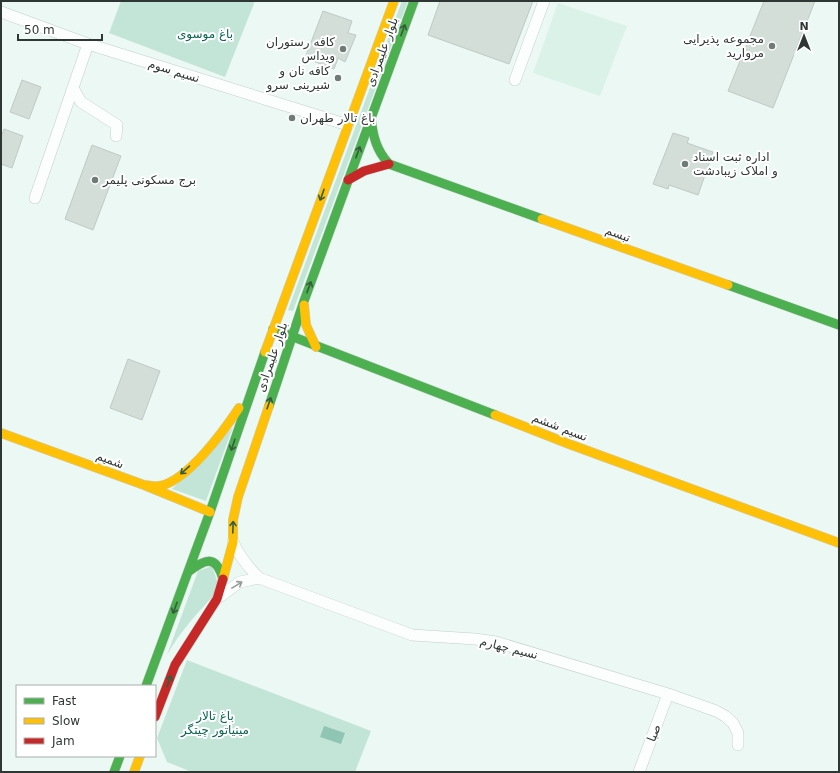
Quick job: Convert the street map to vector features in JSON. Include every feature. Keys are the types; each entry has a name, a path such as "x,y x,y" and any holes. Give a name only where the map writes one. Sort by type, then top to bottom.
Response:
{"main road":[{"name":"بلوار علیمرادی","path":"146,685 210,512 253,386 322,195 394,1"},
{"name":"بلوار علیمرادی","path":"156,714 175,665 217,599 232,542 233,520 238,497 304,301 414,1"},
{"path":"371,118 375,145 380,156 389,164"},
{"path":"348,180 364,171 389,164"},
{"name":"تبسم","path":"389,164 839,325"},
{"path":"304,301 306,325 316,347"},
{"name":"نسیم ششم","path":"274,329 316,347 569,444 839,543"},
{"path":"144,485 160,486 175,479 203,455 227,427 253,386"},
{"name":"شمیم","path":"1,433 144,485 210,512"},
{"path":"188,572 201,562 206,560 212,561 218,564 221,568 223,579"},
{"path":"114,772 120,757"},
{"path":"140,757 134,770 144,772"}],"street":[{"path":"515,80 544,1"},
{"name":"نسیم سوم","path":"1,12 88,44 348,125"},
{"path":"35,198 88,44"},
{"path":"73,88 82,102 117,125 116,136"},
{"name":"نسیم چهارم","path":"232,542 248,567 259,578 412,635 475,639 496,642 668,694 725,716 733,723 738,733 738,745"},
{"path":"217,599 240,582 259,578"},
{"name":"صبا","path":"639,772 668,694"}],"shaded area":[{"path":"558,3 627,26 600,96 533,73"},
{"path":"324,726 345,733 341,744 320,737"}],"green space":[{"name":"باغ موسوی","path":"121,1 255,1 225,77 109,33"},
{"path":"402,1 408,1 293,311 288,310"},
{"path":"233,427 206,501 172,489"},
{"path":"212,566 220,589 185,629 167,655 198,571"},
{"name":"باغ تالار مینیاتور چیتگر","path":"187,660 371,731 355,772 192,772 167,762 157,738"}],"building":[{"path":"440,1 533,1 509,64 428,35"},
{"name":"مجموعه پذیرایی مروارید","path":"764,1 815,1 773,108 728,91"},
{"path":"323,11 352,21 348,33 356,35 345,62 338,58 334,69 305,58"},
{"path":"22,80 41,87 29,119 10,112"},
{"path":"4,129 23,136 12,168 1,164 1,137"},
{"name":"اداره ثبت اسناد و املاک زیبادشت","path":"673,133 689,138 687,143 713,152 698,195 669,185 668,189 653,184"},
{"name":"برج مسکونی پلیمر","path":"92,145 121,156 93,230 65,219"},
{"path":"128,359 160,371 142,420 110,408"}],"traffic: fast":[{"path":"269,406 304,301 414,1"},
{"path":"371,118 378,148 389,164 542,219"},
{"path":"728,285 839,325"},
{"path":"273,329 495,415"},
{"path":"146,685 210,512 265,352"},
{"path":"188,572 200,564 209,561 213,562 217,566 223,579"},
{"path":"114,772 120,757"}],"traffic: slow":[{"path":"265,352 394,1"},
{"path":"542,219 728,285"},
{"path":"304,305 306,325 316,347"},
{"path":"223,579 233,542 233,520 238,497 269,406"},
{"path":"144,485 160,486 171,482 182,475 204,454 239,408"},
{"path":"495,415 569,444 839,543"},
{"path":"1,433 144,485 210,512"},
{"path":"134,772 140,757"}],"traffic: jam":[{"path":"348,180 364,171 389,164"},
{"path":"156,714 175,665 217,599 223,579"}],"place":[{"name":"مجموعه پذیرایی مروارید","path":"772,46"},
{"name":"کافه رستوران ویداس","path":"343,49"},
{"name":"کافه نان و شیرینی سرو","path":"338,78"},
{"name":"باغ تالار طهران","path":"292,118"},
{"name":"اداره ثبت اسناد و املاک زیبادشت","path":"685,164"},
{"name":"برج مسکونی پلیمر","path":"95,180"}]}
